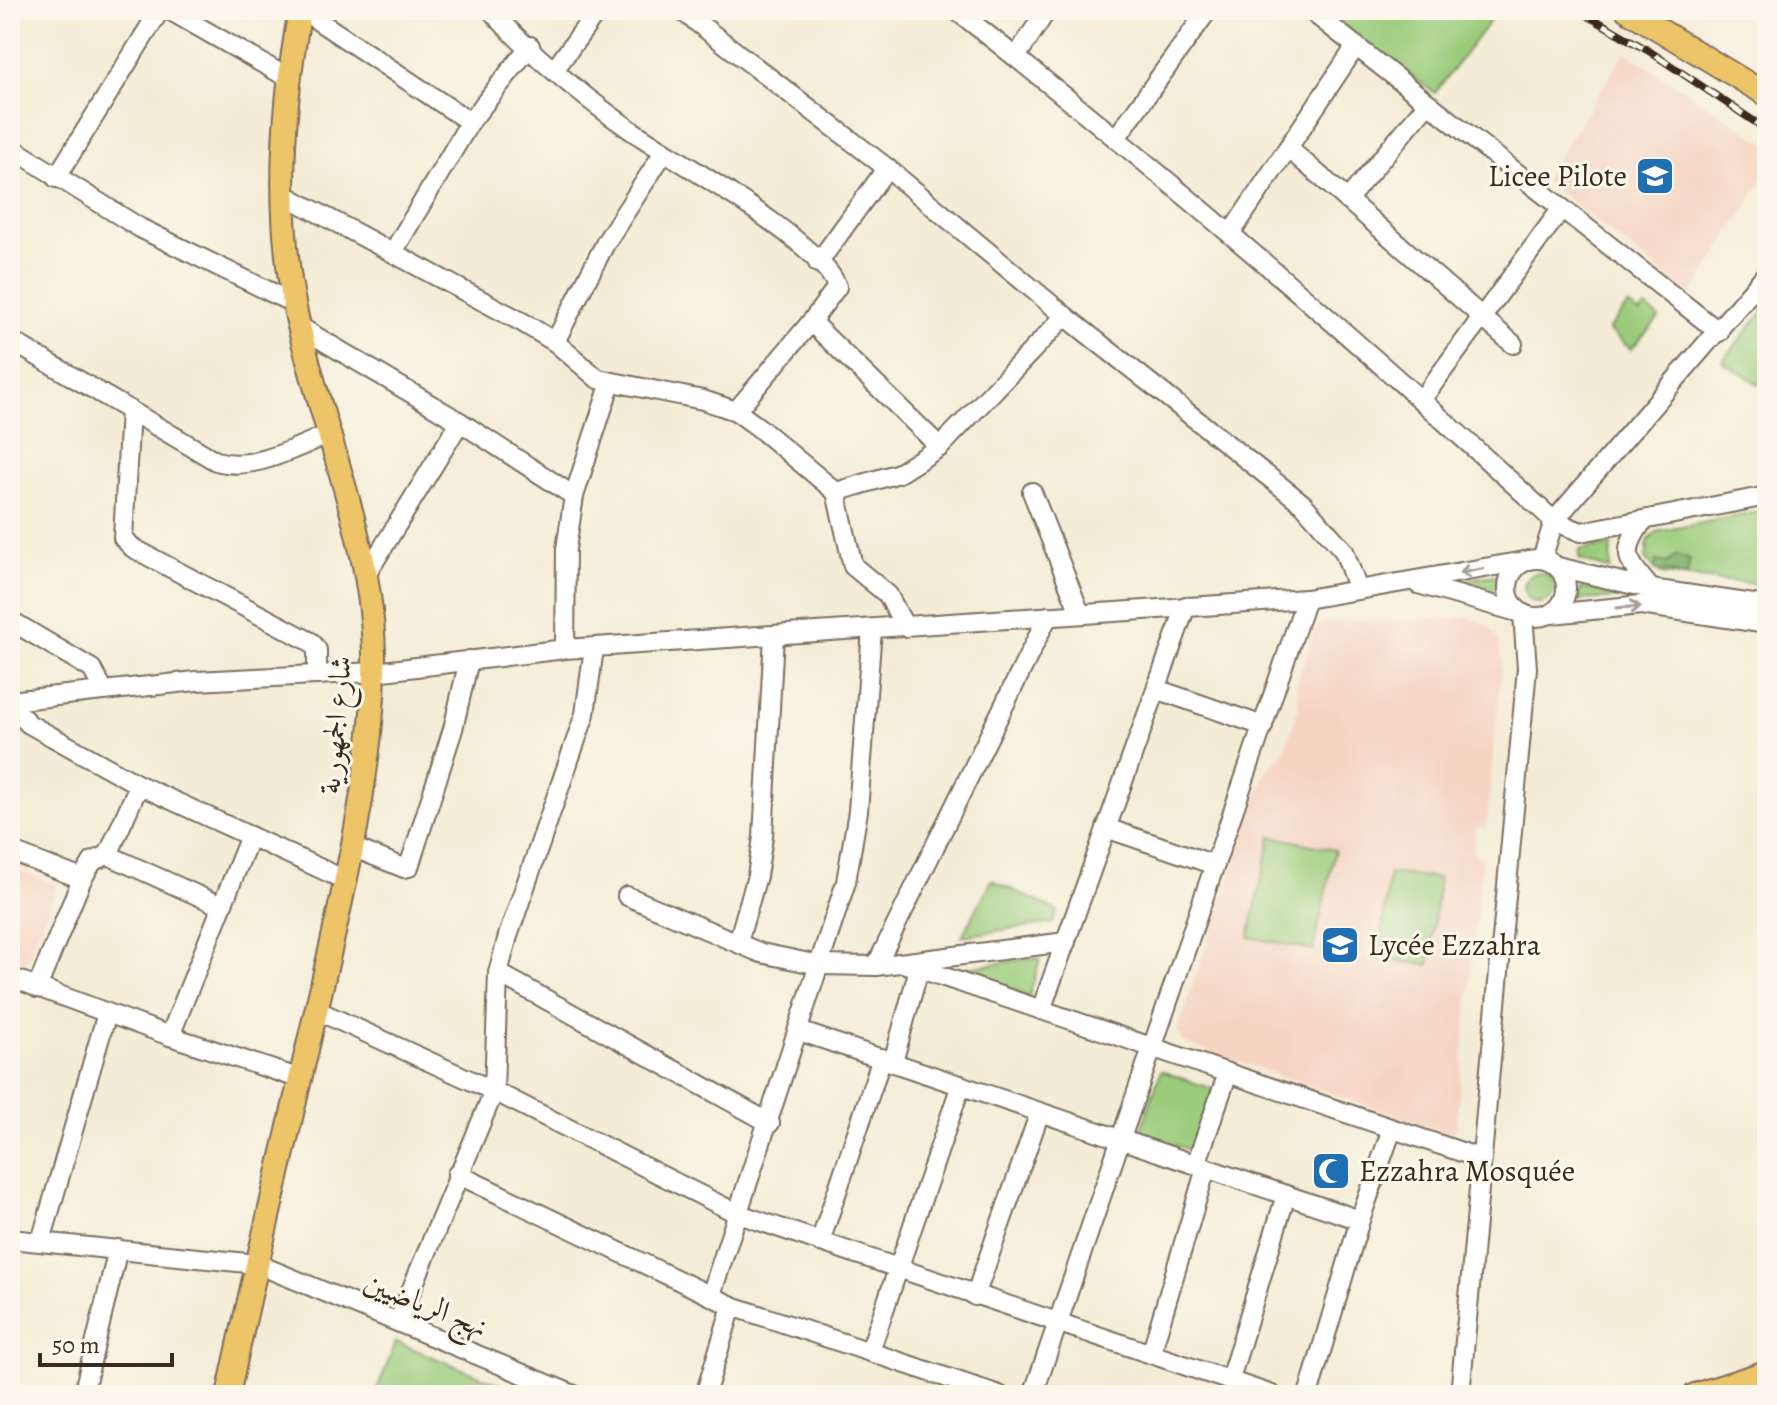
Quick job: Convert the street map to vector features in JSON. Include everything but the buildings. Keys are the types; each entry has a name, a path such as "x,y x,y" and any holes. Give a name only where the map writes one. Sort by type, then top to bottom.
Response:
{"main road":[{"name":"شارع الجمهورية","path":"228,1395 352,847 375,672 366,575 295,304 283,194 290,79 301,10"},
{"path":"1627,10 1767,95"},
{"path":"1695,1395 1767,1372"}],"street":[{"path":"56,178 160,10"},
{"path":"169,10 290,79"},
{"path":"301,10 470,122"},
{"path":"491,10 555,69 624,125 775,224 818,263 837,287 736,411"},
{"path":"555,69 598,10"},
{"path":"681,10 887,168 1065,316 1303,504 1344,551 1358,590"},
{"path":"956,10 1231,233 1422,399 1554,521 1581,532 1767,496"},
{"path":"1016,57 1047,10"},
{"path":"1116,138 1208,10"},
{"path":"1310,10 1719,332"},
{"path":"393,252 470,122 530,46"},
{"path":"1231,233 1356,46"},
{"path":"1347,200 1428,103"},
{"path":"1288,148 1513,344"},
{"path":"11,150 140,228 295,304"},
{"path":"555,342 606,242 664,152"},
{"path":"818,263 887,168"},
{"path":"283,194 555,342 587,372 611,382 667,391 736,411 836,492 853,566 888,595 905,627"},
{"path":"1422,399 1562,208"},
{"path":"1543,562 1554,521 1767,273"},
{"path":"836,492 899,473 940,447 1065,316"},
{"path":"811,322 940,447"},
{"path":"300,327 460,422 574,496"},
{"path":"10,340 216,461 232,466 250,464 330,434"},
{"path":"565,649 566,549 574,496 611,382"},
{"path":"130,410 123,538 133,548 311,642 317,650 317,675"},
{"path":"366,575 460,422"},
{"path":"1032,492 1080,613"},
{"path":"1643,521 1627,548 1628,559 1651,589"},
{"path":"1460,1395 1527,668 1522,614 1513,605 1508,583 1512,573 1543,562"},
{"path":"1527,668 1550,615 1566,592 1543,562"},
{"path":"345,880 139,785 29,724 16,711 12,701 104,691 375,672 565,649 1306,599 1543,562 1651,589 1767,606"},
{"path":"1412,583 1536,618 1641,605 1767,624"},
{"path":"1033,1395 1306,599"},
{"path":"1041,1010 1186,606"},
{"path":"876,966 1048,616"},
{"path":"10,620 92,669 104,691"},
{"path":"711,1295 736,1213 770,1123 854,845 872,629"},
{"path":"738,942 757,876 763,837 774,635"},
{"path":"398,1322 494,1091 498,973 585,714 594,648"},
{"path":"352,847 392,864 409,867 453,729 469,660"},
{"path":"1156,689 1263,726"},
{"path":"37,988 82,879 93,861 108,855 139,785"},
{"path":"1106,828 1215,865"},
{"path":"170,1036 250,836"},
{"path":"10,851 82,879"},
{"path":"108,855 221,906"},
{"path":"627,896 761,953 819,965 911,966 1066,942"},
{"path":"911,966 1482,1159"},
{"path":"820,1242 888,1060 911,966"},
{"path":"498,973 770,1123"},
{"path":"10,977 170,1036 301,1079"},
{"path":"316,1010 494,1091 736,1213 1272,1395"},
{"path":"41,1241 107,1013"},
{"path":"799,1031 1360,1220"},
{"path":"1151,1354 1228,1073"},
{"path":"870,1351 961,1085"},
{"path":"975,1296 1040,1112"},
{"path":"1308,1395 1360,1220 1392,1129"},
{"path":"457,1174 732,1306 999,1395"},
{"path":"1230,1379 1286,1195"},
{"name":"نهج الرياضيين","path":"10,1239 257,1264 574,1395"},
{"path":"83,1395 118,1249"},
{"path":"705,1395 732,1306"}],"shaded area":[{"name":"Licee Pilote","path":"1625,52 1767,144 1767,173 1691,296 1544,180"},
{"name":"Lycée Ezzahra","path":"1468,617 1489,626 1498,640 1502,661 1486,828 1476,827 1473,853 1482,859 1456,1129 1449,1134 1182,1042 1177,1030 1266,771 1283,755 1299,707 1296,685 1314,629 1327,622"},
{"path":"10,867 57,885 23,971 10,966"}],"green space":[{"path":"1340,10 1498,10 1435,93 1333,20"},
{"path":"1628,305 1639,313 1646,307 1659,318 1631,349 1608,330"},
{"path":"1767,306 1767,389 1722,362"},
{"path":"1767,510 1767,580 1758,580 1755,584 1661,574 1646,560 1648,541 1657,532"},
{"path":"1611,545 1610,570 1579,559 1579,550"},
{"path":"1677,555 1690,560 1687,575 1655,570 1656,561 1667,563"},
{"path":"1539,573 1550,577 1554,588 1550,599 1539,603 1528,599 1524,588 1528,577"},
{"path":"1497,575 1497,594 1453,585 1454,581"},
{"path":"1581,588 1616,594 1616,598 1578,600"},
{"path":"1271,836 1335,850 1313,950 1249,937"},
{"path":"1389,873 1439,878 1429,965 1379,959"},
{"path":"992,880 1058,911 1053,923 962,936"},
{"path":"1035,958 1040,960 1029,997 958,973 959,969"},
{"path":"1161,1071 1213,1089 1192,1151 1140,1133"},
{"path":"396,1342 527,1395 375,1395"}],"railway":[{"path":"1578,10 1649,51 1767,130"}],"place":[{"name":"Licee Pilote","path":"1655,176"},
{"name":"Lycée Ezzahra","path":"1340,945"},
{"name":"Ezzahra Mosquée","path":"1331,1171"}]}
